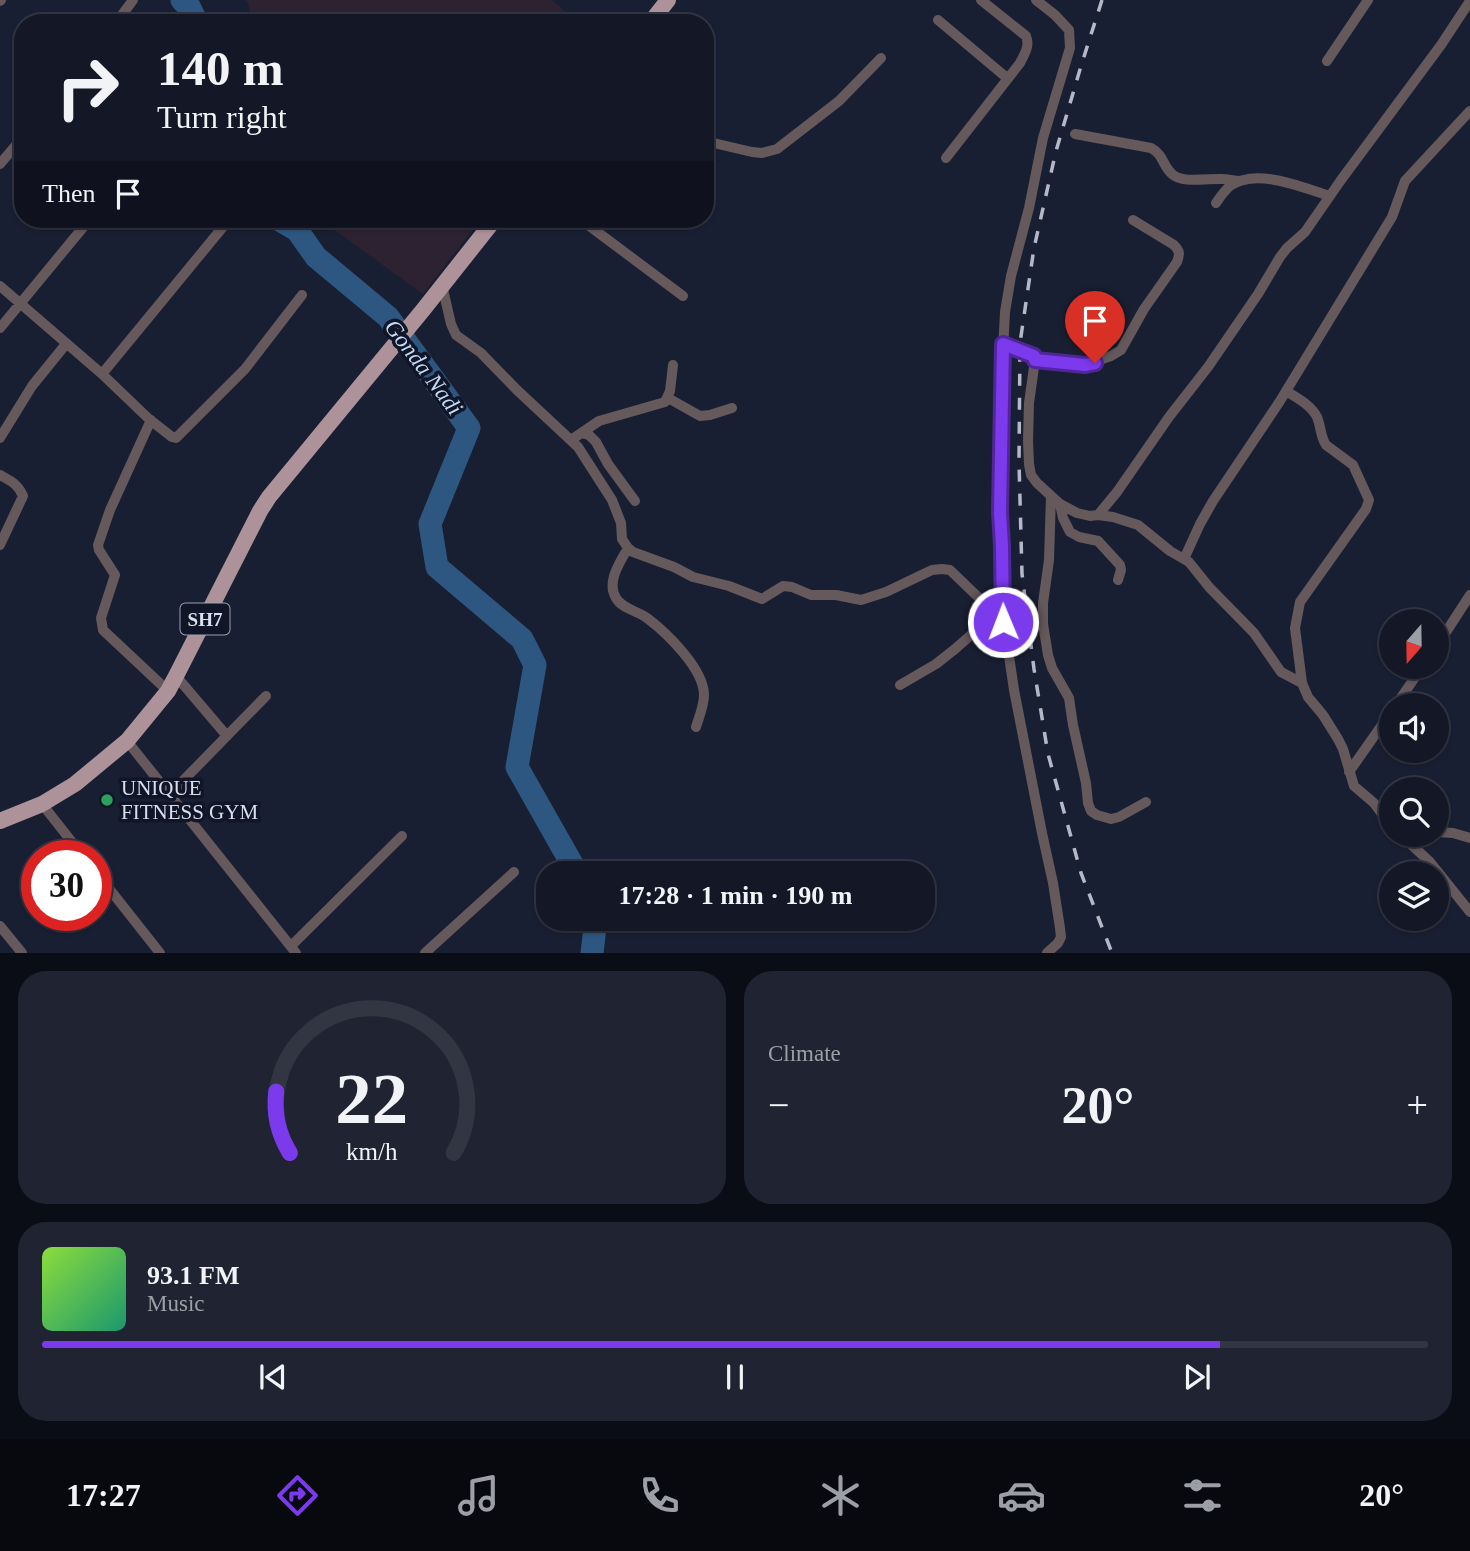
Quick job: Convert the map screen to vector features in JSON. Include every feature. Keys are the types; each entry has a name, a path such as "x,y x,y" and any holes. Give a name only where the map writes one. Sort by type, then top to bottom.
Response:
{"main road":[{"path":"657,14 668,0"},
{"path":"442,285 488,228"},
{"name":"SH7","path":"0,821 41,804 75,784 127,741 168,691 269,497 442,285"}],"street":[{"path":"946,158 1020,63 1028,42 1026,36 981,0"},
{"path":"1035,0 1069,30 1070,48 1042,138 1005,312 999,618 1060,928 1061,937 1058,943 1047,953"},
{"path":"1327,61 1368,0"},
{"path":"1098,515 1208,367 1280,257 1305,232 1470,1"},
{"path":"938,20 1007,78"},
{"path":"714,143 762,153 777,149 839,101 881,58"},
{"path":"1184,559 1213,501 1286,390 1392,218 1405,181 1470,111"},
{"path":"1074,134 1151,148 1159,152 1174,176 1187,179 1240,181 1259,178 1282,181 1330,197"},
{"path":"0,144 10,152"},
{"path":"0,164 14,147"},
{"path":"1216,203 1222,194 1240,181"},
{"path":"1035,360 1085,365 1111,356 1127,342 1144,309 1180,255 1174,245 1133,220"},
{"path":"0,328 82,228"},
{"path":"102,374 222,228"},
{"path":"592,228 683,296"},
{"path":"442,285 456,335 481,353 578,447 612,500 621,523 622,539 633,552 693,577 729,586 762,599 783,586 811,595 836,595 861,600 886,592 932,570 950,570 999,618"},
{"path":"0,286 151,420 176,438 245,369 302,295"},
{"path":"0,438 32,386 66,344"},
{"path":"1003,344 1034,356 1035,360 1029,403 1028,464 1037,483 1055,500 1084,516 1113,517 1138,525 1184,559 1254,633 1281,672 1302,683"},
{"path":"571,440 599,421 665,402 670,391 673,365"},
{"path":"1286,390 1314,412 1326,445 1353,465 1369,500 1366,509 1300,603 1294,628 1302,683 1308,697 1338,739 1354,786 1379,806"},
{"path":"668,398 701,416 732,408"},
{"path":"151,420 110,510 99,545 99,550 115,575 101,624 103,630 168,691"},
{"path":"581,433 589,435 596,442 608,464 635,500"},
{"path":"0,475 15,483 23,496 0,545"},
{"path":"1055,500 1066,528 1079,537 1098,541 1120,565 1118,580"},
{"path":"1055,500 1049,531 1043,624 1052,668 1069,698 1088,803 1091,811 1111,819 1146,802"},
{"path":"628,548 614,576 614,595 623,606 646,617 664,632 696,671 704,691 696,727"},
{"path":"1449,627 1470,595"},
{"path":"901,685 936,664 999,618"},
{"path":"176,676 227,736"},
{"path":"170,794 265,696"},
{"path":"1349,772 1379,729"},
{"path":"127,741 293,949 402,836"},
{"path":"41,804 70,840"},
{"path":"1449,833 1470,838"},
{"path":"1414,847 1430,862 1470,912"},
{"path":"425,953 514,872"},
{"path":"112,892 160,953"},
{"path":"0,926 22,953"}],"shaded area":[{"path":"245,0 552,0 568,14 250,14 248,2"},
{"path":"331,228 474,228 423,294"}],"waterway":[{"name":"Gonda Nadi","path":"182,0 193,14"},
{"name":"Gonda Nadi","path":"294,228 316,257 388,317 469,428 430,524 437,567 522,639 535,665 517,767 570,861"},
{"name":"Gonda Nadi","path":"592,953 595,931"}],"railway":[{"path":"1102,0 1056,151 1034,248 1020,343 1019,462 1022,574 1048,754 1081,873 1112,953"}],"place":[{"name":"UNIQUE FITNESS GYM","path":"107,800"}],"route":[{"path":"1003,622 1000,512 1003,344 1034,356 1035,360 1085,365 1095,363"}]}
